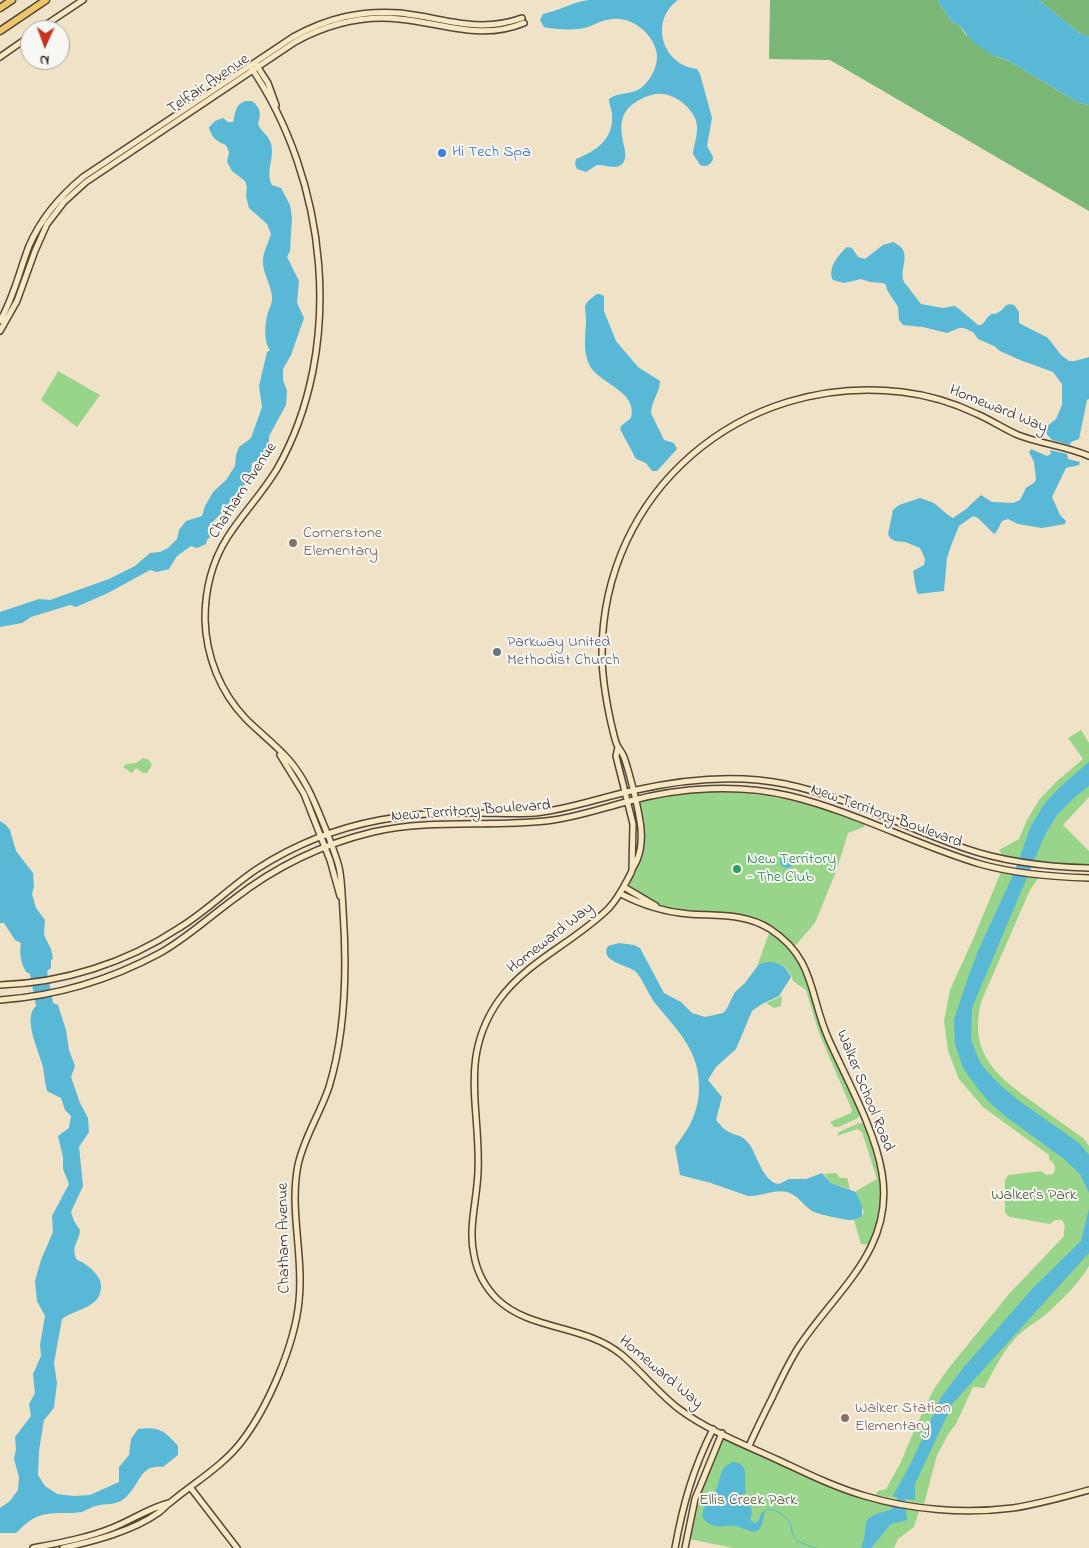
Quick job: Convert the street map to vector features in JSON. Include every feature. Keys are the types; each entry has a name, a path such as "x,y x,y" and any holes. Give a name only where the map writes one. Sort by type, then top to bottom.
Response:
{"highway":[{"path":"0,8 12,0"},
{"path":"0,31 46,0"}],"street":[{"path":"53,20 83,0"},
{"name":"Telfair Avenue","path":"0,331 17,301 41,234 64,202 86,182 304,31 326,21 354,14 377,12 483,26 523,20"},
{"path":"0,56 20,43"},
{"name":"Telfair Avenue","path":"0,321 11,300 35,233 46,215 60,198 83,178 254,67"},
{"name":"Chatham Avenue","path":"63,1548 96,1540 137,1524 160,1512 224,1461 242,1442 254,1422 283,1365 296,1320 300,1284 296,1177 303,1148 324,1102 336,1060 343,998 345,950 339,869 307,785 288,759 244,716 221,684 209,653 205,621 207,590 215,564 228,537 261,495 288,448 306,396 318,343 320,289 311,217 300,171 286,130 254,67"},
{"name":"Homeward Way","path":"1089,456 1019,435 978,414 939,400 901,392 867,389 823,392 778,404 734,424 707,442 687,460 645,507 630,534 612,578 604,624 602,663 607,708 618,747 623,755 640,822 641,842 638,858 621,894 610,908 515,981 500,1000 484,1027 473,1071 478,1158 472,1236 473,1253 477,1268 494,1295 510,1309 528,1318 590,1336 606,1344 631,1363 678,1408 713,1429 833,1485 864,1496 889,1502 952,1510 996,1510 1057,1499 1089,1490"},
{"name":"Homeward Way","path":"618,747 616,756 634,832 632,869"},
{"name":"Chatham Avenue","path":"276,748 304,794 321,837 343,904"},
{"name":"New Territory Boulevard","path":"0,985 51,980 104,966 180,928 257,869 284,853 350,826 417,814 448,812 535,813 559,809 633,790 693,780 740,780 785,784 828,796 965,848 1014,861 1039,865 1089,868"},
{"path":"739,789 740,780"},
{"name":"New Territory Boulevard","path":"0,1000 32,997 68,990 105,978 160,953 207,921 261,879 331,844 374,832 408,826 444,823 520,824 561,819 635,799 694,790 739,789 770,792 824,805 962,858 1033,874 1089,878"},
{"path":"559,809 561,819"},
{"path":"490,813 490,823"},
{"path":"282,868 281,861 284,853"},
{"name":"Walker School Road","path":"624,887 659,908"},
{"name":"Walker School Road","path":"621,894 646,906 677,913 730,916 750,920 770,929 792,948 810,976 825,1031 864,1118 876,1150 882,1174 883,1196 880,1222 865,1259 793,1356 748,1446"},
{"path":"675,1548 692,1475 713,1429"},
{"path":"685,1548 695,1499 722,1433"},
{"path":"190,1487 237,1548"},
{"name":"Chatham Avenue","path":"33,1548 66,1542 112,1528 156,1506 169,1503"}],"green space":[{"path":"770,0 937,0 952,22 959,25 965,34 997,57 1009,61 1079,103 1089,105 1089,211 830,60 769,59"},
{"path":"1039,0 1089,0 1089,37 1078,32"},
{"path":"58,371 100,395 77,427 41,400"},
{"path":"1081,730 1089,743 1089,797 1063,825 1089,851 1089,866 1043,864 1003,857 999,850 1019,839 1027,820 1039,800 1056,782 1083,759 1068,738"},
{"path":"143,758 149,760 152,765 147,773 143,773 136,768 132,773 123,767 127,764 136,763"},
{"name":"New Territory - The Club","path":"705,792 727,792 786,799 825,809 865,823 864,827 848,833 837,869 815,923 795,946 770,927 750,917 669,908 630,889 642,844 643,825 640,802 662,797"},
{"name":"Walker's Park","path":"1001,872 1038,878 1030,890 981,1002 978,1020 982,1049 988,1061 1007,1082 1083,1138 1089,1146 1089,1266 1063,1298 1011,1343 984,1388 973,1387 956,1424 937,1455 924,1504 876,1495 878,1491 886,1489 901,1462 934,1389 948,1369 1009,1294 1064,1236 1065,1226 1062,1220 1055,1220 1050,1224 1010,1217 1005,1213 1005,1180 1008,1175 1041,1171 1047,1175 1053,1174 1055,1166 1049,1159 1049,1155 983,1107 959,1079 948,1051 944,1021 950,990"},
{"path":"769,933 782,942 799,964 823,1032 860,1113 858,1118 839,1127 834,1127 830,1122 851,1113 852,1110 819,1033 806,990 793,981 788,970 780,964 770,962 758,964"},
{"path":"782,996 781,1006 774,1008 766,1003"},
{"path":"859,1123 865,1125 871,1141 882,1185 880,1213 871,1245 861,1244 854,1220 864,1213 856,1191 877,1179 862,1132 857,1129 837,1136 839,1132"},
{"path":"836,1173 840,1178 847,1178 850,1189 831,1183 824,1174"},
{"name":"Ellis Creek Park","path":"724,1437 845,1493 882,1504 919,1511 914,1527 898,1539 894,1548 733,1548 689,1539 703,1486"}],"water":[{"path":"589,0 678,0 669,9 664,19 662,30 664,41 668,51 675,59 685,66 697,69 700,74 712,118 707,146 713,157 709,165 700,165 693,154 697,126 692,113 678,100 671,96 660,94 641,99 630,107 624,115 622,134 625,158 621,165 615,167 597,165 586,172 577,169 576,159 597,148 610,131 612,115 609,99 616,95 633,92 641,88 653,72 657,59 655,47 647,33 627,20 608,20 583,28 555,29 544,27 540,20 543,14"},
{"path":"937,0 1039,0 1078,32 1089,37 1089,105 1079,103 1009,61 990,54 971,40 959,25 952,22"},
{"path":"246,101 252,101 259,109 258,124 269,138 272,149 270,180 272,185 281,188 290,205 292,218 290,251 287,257 299,281 297,303 304,318 291,355 283,369 283,380 287,391 286,405 269,436 269,450 263,458 252,463 250,479 208,527 210,537 206,544 197,548 191,546 177,556 169,569 157,572 150,570 108,593 76,607 70,605 31,617 22,623 0,627 0,612 39,599 50,600 109,579 135,566 150,553 160,552 168,548 177,539 179,530 186,521 202,516 213,492 226,480 235,466 239,447 251,438 262,407 259,386 267,352 270,350 265,329 272,296 263,260 271,234 267,224 249,208 245,181 232,171 227,162 229,152 226,145 215,138 209,127 215,121 223,118 228,122 233,122 238,106"},
{"path":"893,242 900,246 905,255 904,282 921,304 943,308 954,306 978,325 981,325 992,314 1000,312 1006,305 1011,304 1019,312 1019,323 1048,338 1061,355 1069,361 1089,357 1089,399 1087,400 1079,439 1071,442 1070,445 1052,440 1045,432 1045,428 1056,419 1062,405 1062,384 1053,372 1000,351 994,346 978,339 973,332 964,328 947,333 923,327 903,325 899,320 898,307 883,283 861,279 844,283 833,280 832,267 847,247 852,248 858,257 865,259 883,245"},
{"path":"597,294 604,296 604,311 616,341 638,367 660,381 651,413 664,440 674,443 677,449 657,471 652,471 646,463 636,459 620,429 631,418 632,409 629,401 617,389 595,373 586,356 585,307"},
{"path":"1031,449 1047,456 1051,454 1050,450 1067,454 1068,459 1080,462 1079,465 1066,468 1052,497 1060,515 1066,521 1065,524 1042,528 1018,524 1008,519 1002,521 994,534 978,518 973,516 959,526 952,543 947,558 944,591 918,594 913,571 924,565 925,559 920,548 890,538 888,534 893,510 899,505 920,498 934,503 953,518 981,495 992,502 1013,503 1020,500 1026,488 1035,482 1036,479 1034,462 1029,452"},
{"path":"1089,762 1089,786 1057,815 1044,837 972,1008 971,1040 980,1062 1000,1085 1079,1143 1089,1155 1089,1193 1080,1174 1064,1159 1005,1116 979,1090 963,1068 955,1044 954,1020 978,951 1014,873 1031,826 1045,803 1061,786"},
{"path":"0,821 10,830 16,851 33,873 34,886 32,894 36,908 45,920 44,935 51,949 53,959 51,960 51,968 47,971 53,1003 58,1005 66,1030 69,1050 75,1066 71,1077 80,1103 88,1118 89,1132 79,1147 83,1186 71,1212 80,1230 74,1251 77,1260 86,1264 94,1272 101,1285 100,1295 92,1304 62,1319 54,1363 57,1383 54,1408 44,1420 39,1451 38,1475 45,1486 57,1494 90,1495 119,1482 119,1467 129,1455 131,1439 138,1429 151,1428 161,1431 178,1446 178,1455 163,1467 155,1467 145,1472 122,1501 94,1506 82,1512 42,1515 27,1523 16,1533 0,1533 0,1508 10,1501 18,1490 19,1477 14,1459 16,1449 15,1437 31,1416 29,1404 35,1393 33,1374 41,1356 40,1345 45,1316 37,1301 35,1281 41,1260 53,1232 52,1216 69,1184 63,1169 63,1157 58,1136 69,1128 71,1116 65,1110 61,1098 47,1091 43,1067 31,1026 32,1011 36,1006 30,974 26,972 22,962 21,943 15,940 4,923 0,923"},
{"path":"787,854 792,856 794,861 792,866 787,868 782,866 780,861 782,856"},
{"path":"619,943 634,945 640,948 664,993 681,1002 692,1013 705,1017 723,1013 735,992 745,983 759,964 774,962 785,968 791,977 779,996 752,1011 736,1049 716,1067 708,1080 722,1097 716,1120 730,1133 747,1141 769,1179 779,1184 789,1179 806,1179 822,1173 831,1183 856,1192 862,1206 862,1216 851,1220 831,1217 812,1211 794,1195 787,1192 782,1191 748,1196 711,1183 680,1175 675,1147 693,1119 696,1109 699,1088 696,1063 686,1042 655,1003 638,974 610,959 607,955 608,946"},
{"path":"1089,1209 1089,1253 953,1403 915,1484 915,1500 905,1499 907,1520 891,1524 871,1548 861,1548 868,1519 891,1510 898,1498 893,1496 912,1461 942,1396 964,1367 1032,1289 1081,1241"},
{"path":"733,1462 739,1463 744,1469 746,1493 742,1494 739,1501 743,1506 750,1505 752,1512 750,1520 755,1523 758,1522 762,1512 765,1511 761,1527 757,1531 735,1526 714,1526 704,1519 703,1511 718,1486 723,1470 728,1464"}],"waterway":[{"path":"765,1511 768,1509 782,1514 789,1521 796,1539 801,1543 816,1548"}],"place":[{"name":"Hi Tech Spa","path":"442,153"},
{"name":"Cornerstone Elementary","path":"293,543"},
{"name":"Parkway United Methodist Church","path":"497,652"},
{"name":"New Territory - The Club","path":"737,869"},
{"name":"Walker Station Elementary","path":"845,1418"}]}
